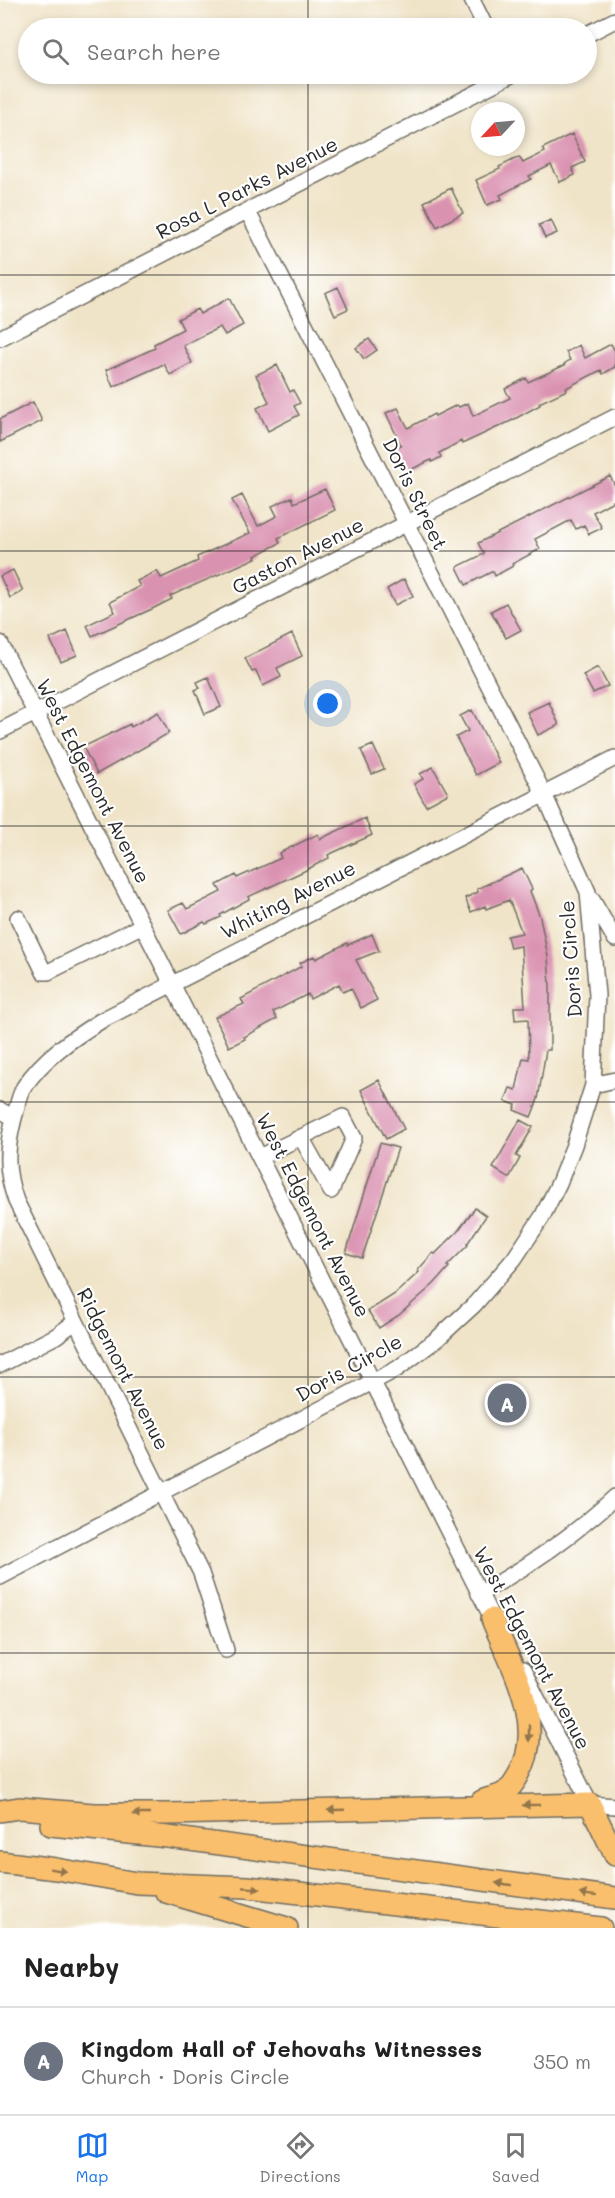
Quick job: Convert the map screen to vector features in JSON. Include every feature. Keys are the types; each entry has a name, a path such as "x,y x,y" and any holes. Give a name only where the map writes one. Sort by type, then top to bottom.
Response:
{"highway":[{"path":"465,1806 504,1793 524,1767 531,1735 526,1703 492,1619"},
{"path":"0,1811 19,1808 94,1814 169,1814 590,1804 615,1855"},
{"path":"0,1818 168,1838 615,1898"},
{"path":"0,1862 137,1883 286,1928"},
{"path":"137,1883 248,1887 601,1928"}],"street":[{"path":"472,0 481,18"},
{"path":"597,29 615,20"},
{"name":"Rosa L Parks Avenue","path":"0,338 493,84"},
{"name":"Doris Street","path":"248,212 544,794"},
{"name":"Gaston Avenue","path":"0,731 615,417"},
{"name":"West Edgemont Avenue","path":"0,644 374,1381 479,1594 519,1661 590,1804"},
{"name":"Whiting Avenue","path":"7,1114 39,1068 58,1050 102,1020 615,758"},
{"name":"Doris Circle","path":"0,1577 408,1362 474,1305 514,1259 542,1217 559,1183 593,1085 597,995 588,892 544,794"},
{"path":"588,892 615,939"},
{"path":"18,918 44,972 143,925"},
{"path":"593,1085 615,1080"},
{"name":"Ridgemont Avenue","path":"7,1114 7,1168 12,1191 201,1573 226,1650"},
{"path":"261,1157 301,1137 343,1117 354,1138 331,1191 301,1137"},
{"path":"0,1365 56,1336 75,1322"},
{"path":"479,1594 536,1560 615,1498"},
{"path":"590,1804 615,1806"}],"building":[{"path":"572,134 585,162 572,168 575,175 560,182 551,165 529,176 531,179 500,195 502,199 487,205 476,180 519,157 523,163 545,152 543,148"},
{"path":"451,188 463,213 437,227 424,202"},
{"path":"551,220 557,233 545,238 539,225"},
{"path":"338,287 348,309 335,315 325,293"},
{"path":"229,298 243,325 225,335 220,327 183,345 192,363 170,375 164,364 113,387 106,370 155,348 154,344 183,329 178,319 197,309 200,314"},
{"path":"369,339 377,350 364,359 356,348"},
{"path":"611,344 615,351 615,367 603,374 601,370 539,403 540,405 511,421 462,444 461,441 439,453 441,457 406,472 394,448 401,445 386,413 398,408 408,428 457,405 459,407 468,403 473,416 510,398 505,389 526,378 528,382 565,365 570,360 566,352 579,345 585,358"},
{"path":"277,365 290,392 293,390 300,403 294,406 299,415 268,431 257,408 269,402 256,375"},
{"path":"33,402 42,421 0,442 0,419"},
{"path":"610,476 615,486 615,500 593,512 602,528 589,534 584,525 576,529 571,520 535,539 540,549 512,564 513,566 495,576 493,571 466,585 457,567 484,554 478,543"},
{"path":"325,489 335,510 278,538 280,543 255,556 256,558 170,596 172,599 92,636 87,625 115,612 110,602 140,586 137,581 157,571 161,578 198,561 197,557 250,533 232,500 242,495 258,526 277,516 272,506 292,497 294,503"},
{"path":"13,570 23,591 10,598 0,576"},
{"path":"404,579 413,596 395,605 387,589"},
{"path":"506,603 521,630 506,638 491,611"},
{"path":"67,631 77,655 61,662 50,639"},
{"path":"292,634 302,656 277,668 281,677 263,686 256,671 252,672 245,658"},
{"path":"598,667 608,686 593,693 583,675"},
{"path":"208,677 221,707 205,714 195,690 200,688 197,682"},
{"path":"549,702 559,725 538,735 527,712"},
{"path":"472,710 499,763 476,775 456,737 468,731 460,716"},
{"path":"158,712 169,733 97,774 83,747 130,724 131,727"},
{"path":"373,745 384,769 372,774 361,750"},
{"path":"433,767 448,794 426,806 414,784 423,779 420,774"},
{"path":"365,818 372,835 248,897 249,899 220,915 221,917 206,924 204,922 181,934 168,910 183,903 187,909 221,892 217,885 236,875 237,878 281,858 279,853 318,834 320,839"},
{"path":"522,868 532,889 530,891 540,917 548,957 550,985 550,1050 546,1050 538,1099 531,1117 514,1110 516,1105 505,1101 510,1088 516,1090 523,1058 529,1059 528,1019 515,1020 514,1007 525,1007 521,946 510,948 507,936 522,933 509,900 471,912 465,898 478,892 477,889"},
{"path":"372,934 379,951 356,960 377,1000 361,1008 351,988 343,992 339,984 310,999 308,994 273,1012 277,1019 229,1047 215,1017 244,1004 241,999 302,966 300,963 314,956 316,959 347,943 348,945"},
{"path":"379,1080 404,1129 386,1139 361,1090"},
{"path":"520,1120 533,1127 516,1156 520,1158 509,1178 493,1168"},
{"path":"380,1143 398,1148 362,1258 346,1253"},
{"path":"475,1208 486,1216 468,1245 447,1266 449,1267 434,1284 399,1315 379,1328 368,1311 395,1294 419,1272 418,1270 433,1253 435,1254 458,1231"}],"place":[{"name":"Kingdom Hall of Jehovahs Witnesses","path":"507,1403"}]}
